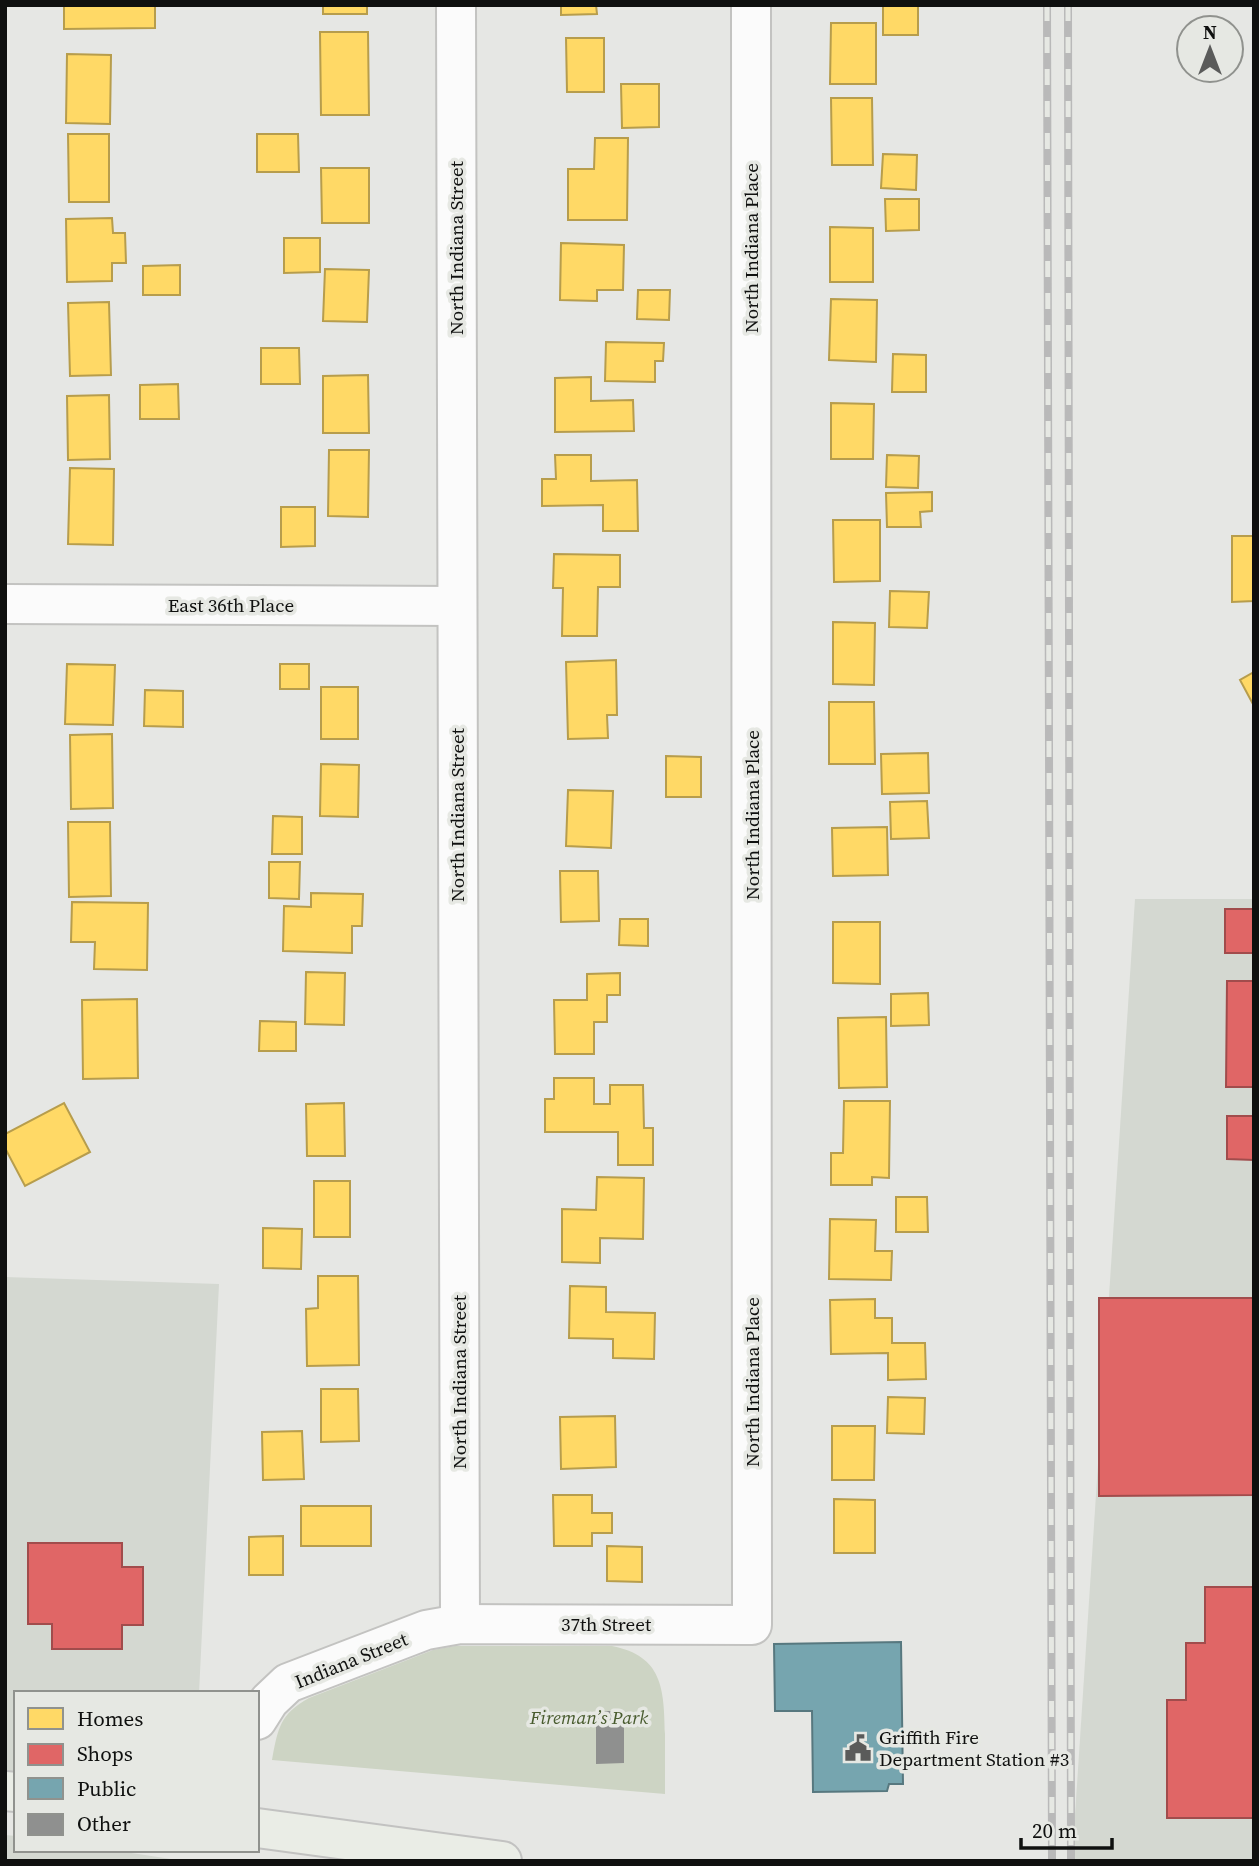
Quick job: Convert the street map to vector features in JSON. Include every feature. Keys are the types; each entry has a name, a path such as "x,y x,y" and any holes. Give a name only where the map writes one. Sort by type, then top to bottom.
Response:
{"main road":[{"path":"259,1828 502,1861"}],"street":[{"name":"North Indiana Street","path":"456,5 460,1624"},
{"name":"North Indiana Place","path":"751,5 752,1625"},
{"name":"East 36th Place","path":"5,604 456,606"},
{"name":"37th Street","path":"460,1624 752,1625"},
{"name":"Indiana Street","path":"259,1717 269,1701 288,1683 426,1630 460,1624"}],"shaded area":[{"path":"1135,899 1254,899 1254,1861 1072,1861"},
{"path":"5,1277 219,1284 199,1691 14,1691 14,1783 5,1781"},
{"path":"5,1835 14,1836 14,1852 125,1852 184,1861 5,1861"}],"green space":[{"name":"Fireman’s Park","path":"455,1646 612,1646 642,1658 651,1666 661,1689 665,1718 665,1794 272,1760 282,1723 299,1704 433,1650"}],"building: Homes":[{"path":"64,5 155,5 155,28 64,29"},
{"path":"323,5 367,5 367,14 323,14"},
{"path":"561,5 596,5 597,14 561,15"},
{"path":"883,5 918,5 918,35 883,35"},
{"path":"831,23 876,23 876,84 830,84"},
{"path":"320,32 368,32 369,115 321,115"},
{"path":"566,38 604,38 604,92 567,92"},
{"path":"67,54 111,55 110,124 66,123"},
{"path":"621,84 659,84 659,127 622,128"},
{"path":"831,98 872,98 873,165 832,165"},
{"path":"68,134 109,134 109,202 69,202"},
{"path":"257,134 298,134 299,172 257,172"},
{"path":"595,138 628,138 627,220 568,220 568,169 594,169"},
{"path":"883,154 917,155 916,190 881,188"},
{"path":"321,168 369,168 369,223 322,223"},
{"path":"885,199 919,199 919,230 886,231"},
{"path":"112,218 113,233 125,233 126,263 112,263 112,281 67,282 66,219"},
{"path":"830,227 873,228 873,282 830,282"},
{"path":"284,238 320,238 320,272 284,273"},
{"path":"561,243 624,245 623,290 597,290 597,301 560,300"},
{"path":"180,265 180,295 143,295 143,266"},
{"path":"325,269 369,270 367,322 323,321"},
{"path":"638,290 670,290 669,320 637,319"},
{"path":"831,299 877,300 876,362 829,360"},
{"path":"109,302 111,375 70,376 68,303"},
{"path":"606,342 664,343 663,361 655,361 655,382 605,381"},
{"path":"261,348 299,348 300,384 261,384"},
{"path":"893,354 926,355 926,392 892,392"},
{"path":"368,375 369,433 323,433 323,376"},
{"path":"591,377 591,401 633,400 634,431 555,432 555,378"},
{"path":"178,384 179,419 140,419 140,385"},
{"path":"109,395 110,459 68,460 67,396"},
{"path":"831,403 874,404 873,459 831,459"},
{"path":"329,450 369,450 368,517 328,516"},
{"path":"555,455 591,455 591,481 637,480 638,531 603,531 603,505 542,506 542,479 556,479"},
{"path":"887,455 919,456 918,488 886,487"},
{"path":"70,468 114,469 113,545 68,544"},
{"path":"932,492 932,511 920,512 921,527 887,527 886,493"},
{"path":"281,507 315,507 315,546 281,547"},
{"path":"833,520 880,520 880,581 834,582"},
{"path":"1232,536 1254,536 1254,601 1232,602"},
{"path":"554,554 620,555 620,587 598,587 597,636 562,636 563,588 553,588"},
{"path":"890,591 929,592 927,628 889,627"},
{"path":"833,622 875,623 874,685 833,684"},
{"path":"616,660 617,715 607,715 608,738 568,739 566,662"},
{"path":"67,664 115,665 113,725 65,724"},
{"path":"280,664 309,664 309,689 280,689"},
{"path":"1254,672 1254,706 1240,680"},
{"path":"321,687 358,687 358,739 321,739"},
{"path":"145,690 183,691 183,727 144,726"},
{"path":"829,702 874,702 875,764 829,764"},
{"path":"112,734 113,808 71,809 70,735"},
{"path":"928,753 929,793 882,794 881,754"},
{"path":"666,756 701,757 701,797 666,797"},
{"path":"321,764 359,765 358,817 320,816"},
{"path":"568,790 613,791 611,848 566,846"},
{"path":"927,801 929,838 891,839 890,802"},
{"path":"273,816 302,817 302,854 272,854"},
{"path":"68,822 110,822 111,896 69,897"},
{"path":"887,827 888,875 833,876 832,828"},
{"path":"269,862 300,862 299,899 269,898"},
{"path":"560,871 598,871 599,921 561,922"},
{"path":"311,893 363,894 362,926 352,926 352,953 283,951 284,906 311,907"},
{"path":"72,902 148,903 147,970 94,969 95,942 71,942"},
{"path":"620,919 648,919 648,946 619,945"},
{"path":"833,922 880,922 880,984 833,983"},
{"path":"306,972 345,973 344,1025 305,1024"},
{"path":"620,973 620,995 607,995 607,1022 594,1022 594,1054 555,1054 554,1000 587,1000 587,974"},
{"path":"928,993 929,1025 891,1026 891,994"},
{"path":"137,999 138,1078 83,1079 82,1000"},
{"path":"886,1017 887,1087 839,1088 838,1018"},
{"path":"260,1021 296,1022 296,1051 259,1051"},
{"path":"554,1078 594,1078 594,1104 610,1104 610,1085 643,1085 644,1128 653,1128 653,1165 618,1165 618,1132 545,1132 545,1099 554,1099"},
{"path":"844,1101 890,1101 889,1178 872,1177 872,1185 831,1185 831,1153 843,1153"},
{"path":"64,1103 90,1152 25,1186 5,1148 5,1134"},
{"path":"344,1103 345,1156 307,1156 306,1104"},
{"path":"597,1177 644,1178 643,1239 600,1238 600,1263 562,1262 562,1209 596,1210"},
{"path":"314,1181 350,1181 350,1237 314,1237"},
{"path":"896,1197 927,1197 928,1232 896,1232"},
{"path":"830,1219 876,1220 875,1251 892,1251 891,1280 829,1279"},
{"path":"263,1228 302,1229 301,1269 263,1268"},
{"path":"318,1276 358,1276 359,1365 307,1366 306,1309 318,1308"},
{"path":"570,1286 606,1287 606,1312 655,1313 654,1359 613,1358 613,1339 569,1338"},
{"path":"875,1299 875,1318 892,1318 892,1343 925,1343 926,1379 888,1380 888,1353 831,1354 830,1300"},
{"path":"321,1389 358,1389 359,1441 321,1442"},
{"path":"888,1397 925,1398 924,1434 887,1433"},
{"path":"615,1416 616,1467 561,1469 560,1417"},
{"path":"832,1426 875,1426 874,1480 832,1480"},
{"path":"302,1431 304,1479 263,1480 262,1432"},
{"path":"553,1495 592,1495 592,1513 612,1513 612,1533 592,1533 592,1546 554,1546"},
{"path":"834,1499 875,1500 875,1553 834,1553"},
{"path":"301,1506 371,1506 371,1546 301,1546"},
{"path":"283,1536 283,1575 249,1575 249,1537"},
{"path":"607,1546 642,1547 642,1582 607,1581"}],"building: Shops":[{"path":"1225,909 1254,909 1254,953 1225,953"},
{"path":"1227,981 1254,981 1254,1087 1226,1087"},
{"path":"1227,1116 1254,1116 1254,1160 1227,1159"},
{"path":"1099,1298 1254,1298 1254,1495 1099,1496"},
{"path":"28,1543 122,1543 122,1567 143,1567 143,1625 122,1625 122,1649 52,1649 52,1624 28,1624"},
{"path":"1205,1587 1254,1587 1254,1818 1167,1818 1167,1700 1186,1700 1186,1643 1205,1643"}],"building: Public":[{"name":"Griffith Fire Department Station #3","path":"901,1642 903,1784 889,1784 887,1791 813,1792 812,1711 775,1711 774,1644"}],"building: Other":[{"path":"596,1711 624,1711 624,1763 596,1764"}],"railway":[{"path":"1047,5 1052,1861"},
{"path":"1068,5 1071,1861"}],"place":[{"name":"Griffith Fire Department Station #3","path":"858,1748"}]}
